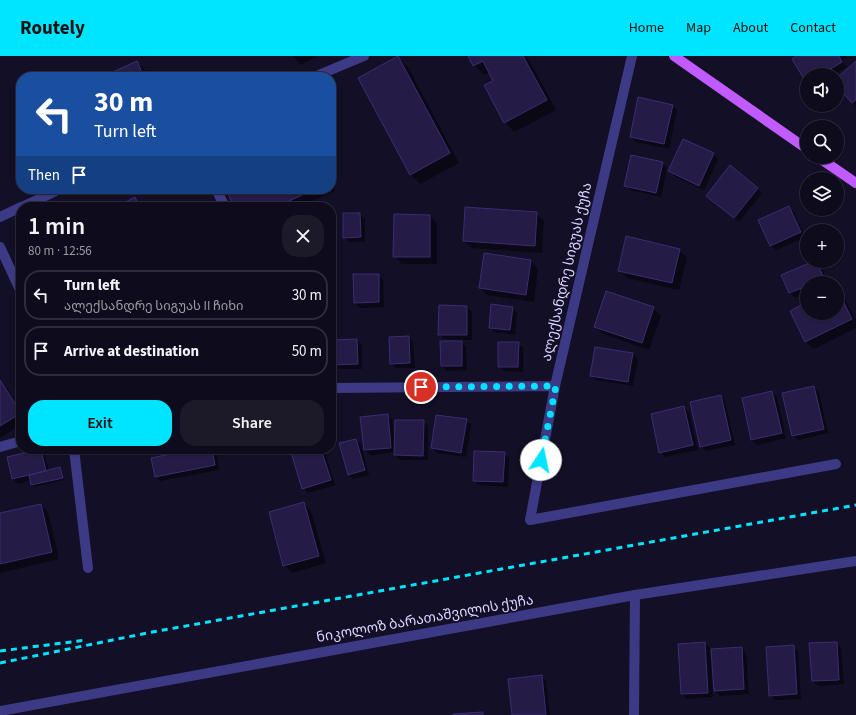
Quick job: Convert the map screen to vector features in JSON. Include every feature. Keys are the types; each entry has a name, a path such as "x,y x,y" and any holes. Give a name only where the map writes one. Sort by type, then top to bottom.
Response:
{"main road":[{"path":"674,56 800,144"},
{"path":"828,164 856,184"}],"street":[{"path":"326,72 364,56"},
{"name":"ალექსანდრე სიგუას ქუჩა","path":"632,56 556,386 530,520 836,464"},
{"path":"32,202 49,194"},
{"path":"0,217 16,209"},
{"path":"0,246 16,281"},
{"path":"336,388 556,386"},
{"path":"0,447 16,442"},
{"path":"75,454 88,568"},
{"name":"ნიკოლოზ ბარათაშვილის ქუჩა","path":"0,711 635,595 856,561"},
{"path":"634,715 635,595"}],"building":[{"path":"398,56 450,153 410,175 358,78"},
{"path":"468,56 523,56 547,100 504,123 484,85 493,81 483,61 473,66"},
{"path":"796,56 839,56 842,62 832,68 800,68 800,72 792,59"},
{"path":"137,61 142,72 113,72"},
{"path":"856,61 856,100 852,103 844,94 844,72"},
{"path":"638,97 673,105 664,144 630,137"},
{"path":"683,139 714,153 699,186 668,171"},
{"path":"631,155 663,162 656,193 624,186"},
{"path":"730,165 758,188 734,218 706,196"},
{"path":"228,194 304,194 287,202 232,202"},
{"path":"135,197 138,202 126,202"},
{"path":"789,206 800,232 770,246 758,220"},
{"path":"465,207 537,212 535,246 463,241"},
{"path":"343,213 360,213 361,237 343,238"},
{"path":"394,214 430,215 430,257 393,257"},
{"path":"626,236 680,249 672,283 618,271"},
{"path":"484,253 531,260 526,295 479,288"},
{"path":"800,267 819,268 823,276 800,276 800,289 789,293 781,275"},
{"path":"353,274 379,274 379,302 354,303"},
{"path":"606,291 654,307 642,343 594,327"},
{"path":"844,303 852,319 805,342 790,311 800,306 800,320 844,320"},
{"path":"491,304 513,307 510,330 489,328"},
{"path":"439,305 467,306 467,335 438,335"},
{"path":"409,336 410,363 390,364 389,337"},
{"path":"357,339 358,364 336,365 336,340"},
{"path":"440,341 462,341 462,366 441,366"},
{"path":"498,342 519,342 518,367 498,367"},
{"path":"595,347 633,353 628,382 590,376"},
{"path":"0,380 16,405 16,416 0,426"},
{"path":"814,386 824,429 792,436 782,393"},
{"path":"772,391 782,433 751,440 742,398"},
{"path":"721,395 731,440 700,447 690,402"},
{"path":"684,406 693,445 659,453 651,414"},
{"path":"388,414 391,448 364,450 360,417"},
{"path":"436,415 467,419 461,453 431,448"},
{"path":"395,420 424,420 423,456 394,455"},
{"path":"356,439 365,470 348,475 339,443"},
{"path":"474,451 505,452 503,482 473,481"},
{"path":"20,454 42,454 46,471 12,479 7,457"},
{"path":"171,454 213,454 215,465 155,477 151,458"},
{"path":"292,454 323,454 331,480 302,489"},
{"path":"60,467 63,478 31,485 29,475"},
{"path":"304,502 319,556 283,566 269,512"},
{"path":"41,504 52,552 0,564 0,513"},
{"path":"705,642 708,693 681,694 678,644"},
{"path":"837,642 839,680 812,681 809,643"},
{"path":"794,645 797,694 769,696 766,647"},
{"path":"742,647 744,689 714,691 711,649"},
{"path":"542,675 546,715 512,715 508,679"},
{"path":"483,712 483,715 453,715 453,714"}],"railway":[{"path":"0,663 147,633 856,505"},
{"path":"0,651 87,640"}],"route":[{"path":"421,387 556,386 541,460"}]}
